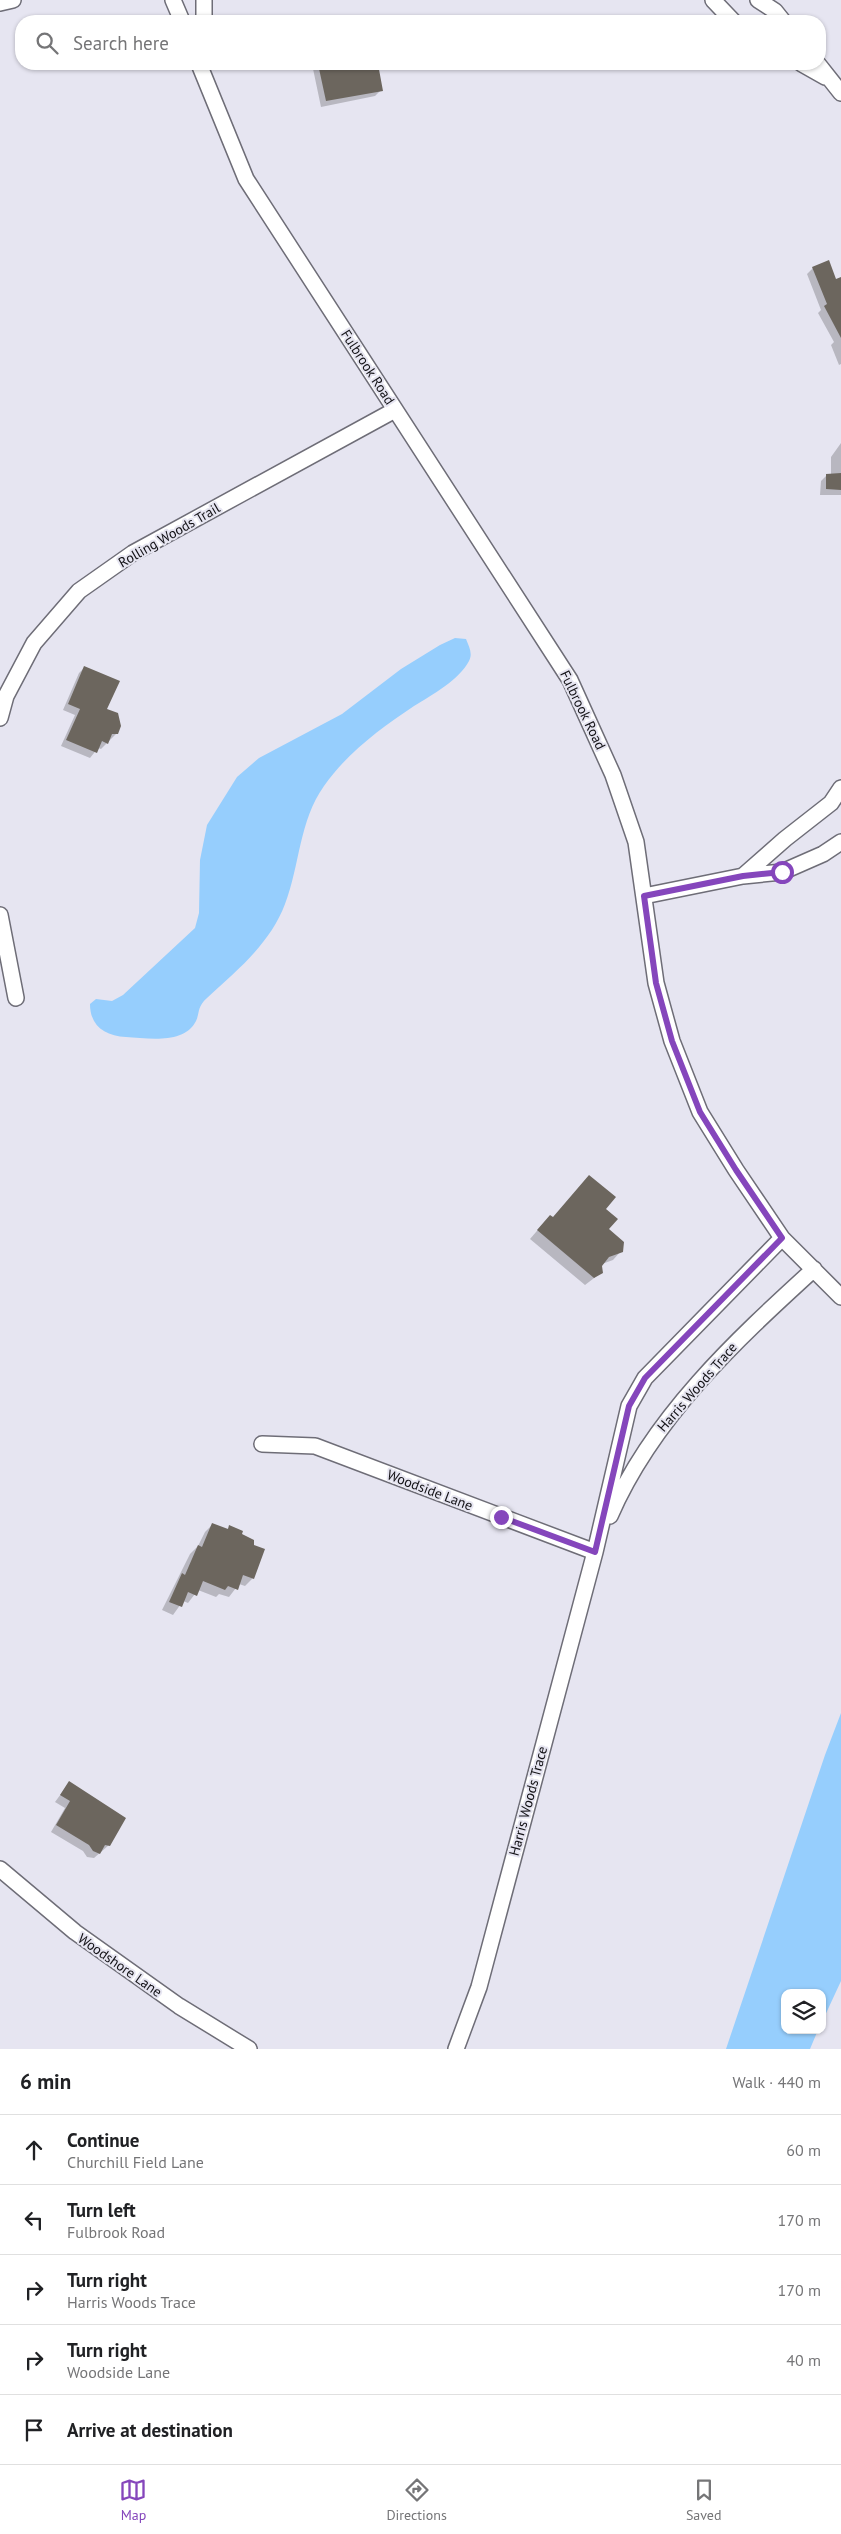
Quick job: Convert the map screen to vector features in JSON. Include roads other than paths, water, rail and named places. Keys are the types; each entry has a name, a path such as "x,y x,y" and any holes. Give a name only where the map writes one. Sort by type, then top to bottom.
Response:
{"street":[{"path":"0,3 13,0"},
{"path":"173,0 179,15"},
{"path":"204,0 204,15"},
{"path":"713,0 727,15"},
{"path":"758,0 778,15"},
{"name":"Fulbrook Road","path":"202,70 246,179 570,680 616,783 636,842 656,983 672,1041 700,1112 782,1238 841,1297"},
{"name":"Fulbrook Road","path":"209,70 214,100"},
{"path":"813,70 831,80"},
{"path":"823,70 841,94"},
{"name":"Rolling Woods Trail","path":"0,718 6,696 34,643 79,591 133,553 395,410"},
{"path":"743,876 785,838 831,803 841,788"},
{"path":"644,896 743,876 782,872 823,854 841,842"},
{"path":"0,915 16,998"},
{"name":"Harris Woods Trace","path":"456,2049 479,1987 595,1552 629,1406 645,1378 782,1238"},
{"name":"Harris Woods Trace","path":"595,1552 622,1489 661,1427 742,1335 814,1269"},
{"name":"Woodside Lane","path":"262,1444 315,1446 595,1552"},
{"name":"Woodshore Lane","path":"0,1869 74,1932 179,2006 249,2049"}],"water":[{"path":"455,638 466,639 471,653 465,668 444,686 365,742 343,763 324,786 309,814 290,889 279,918 271,932 252,956 204,1001 196,1021 190,1029 174,1037 154,1039 112,1035 100,1028 93,1018 90,1004 96,999 112,1001 123,995 195,928 199,913 200,860 207,825 237,777 259,758 342,714 401,669"},
{"path":"841,1713 841,1981 826,2013 826,1989 781,1989 781,2034 816,2034 810,2049 726,2049 825,1755"}]}
